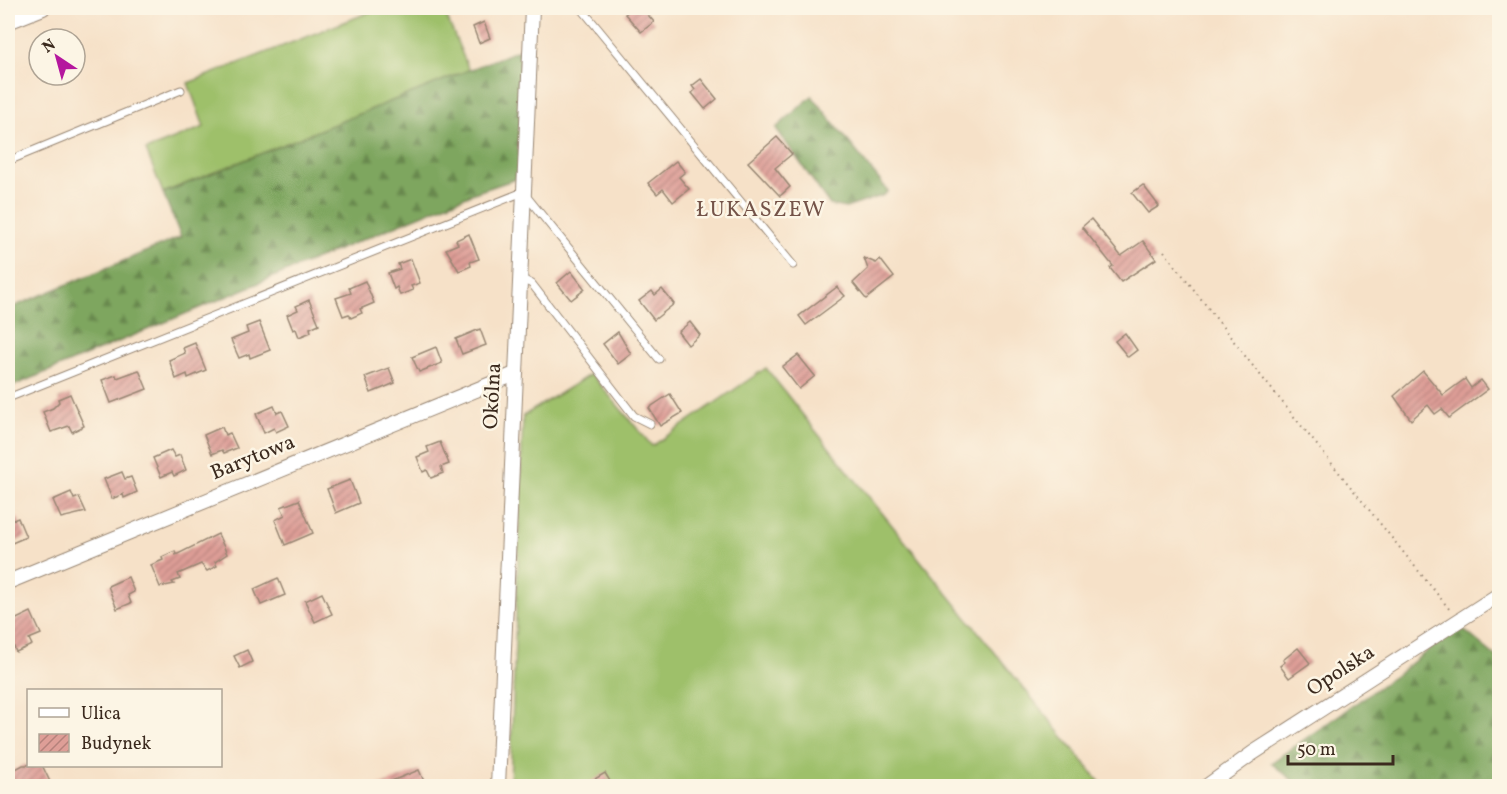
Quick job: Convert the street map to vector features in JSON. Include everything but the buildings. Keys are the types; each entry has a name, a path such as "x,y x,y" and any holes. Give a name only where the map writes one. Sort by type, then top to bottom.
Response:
{"street":[{"path":"8,22 43,8"},
{"name":"Okólna","path":"498,786 532,8"},
{"name":"Barytowa","path":"8,582 515,374"},
{"name":"Opolska","path":"1207,786 1253,753 1500,594"}],"lane":[{"path":"581,8 793,265"},
{"path":"8,161 182,90"},
{"path":"8,398 524,192 659,359"},
{"path":"520,278 532,284 634,416 650,424"}],"path":[{"path":"1164,251 1249,362 1458,620"}],"green space":[{"path":"380,8 443,8 469,70 163,193 146,150 204,127 188,83"},
{"path":"521,49 519,166 516,179 474,193 8,388 8,309 181,237 163,193"},
{"path":"812,96 888,191 884,195 846,208 830,205 776,128"},
{"path":"766,368 1103,786 510,786 523,416 591,374 652,446"},
{"path":"1459,626 1499,659 1499,786 1300,786 1271,763 1403,670"}],"district":[{"name":"ŁUKASZEW","path":"761,210"}]}
